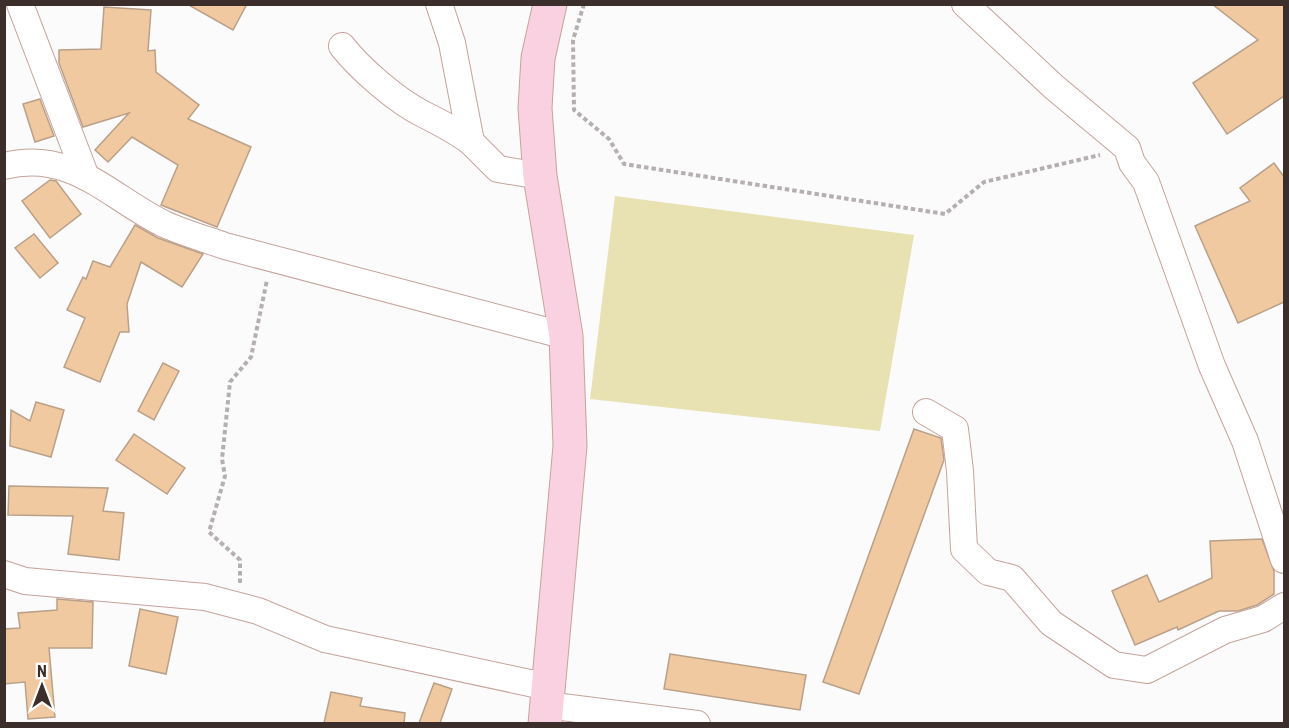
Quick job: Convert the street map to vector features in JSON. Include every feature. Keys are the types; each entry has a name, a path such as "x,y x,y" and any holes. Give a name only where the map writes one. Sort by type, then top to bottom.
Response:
{"main road":[{"path":"546,705 570,446 566,336 540,176 535,108 538,58 550,4"}],"street":[{"path":"20,4 86,177"},
{"path":"439,4 452,43 471,142"},
{"path":"965,4 1054,87 1127,148 1132,163 1146,183 1212,366 1245,441 1284,560"},
{"path":"342,46 358,66 422,114 447,124 471,142 498,169 540,176"},
{"path":"4,166 46,163 64,166 163,223 225,246 272,256 566,336"},
{"path":"926,412 955,429 960,471 964,549 988,572 1012,578 1052,623 1114,665 1148,670 1225,630 1263,619 1284,606"},
{"path":"4,574 25,581 205,597 250,608 325,639 546,705 697,723"}],"path":[{"path":"584,4 573,40 574,110 609,139 624,164 945,213 984,183 1127,148"},
{"path":"250,608 238,578 240,560 209,532 225,476 222,459 230,382 251,357 272,256"}],"shaded area":[{"path":"615,196 914,235 880,431 590,399"}],"building":[{"path":"187,4 247,4 233,30"},
{"path":"1212,4 1284,4 1284,96 1227,134 1193,83 1258,40"},
{"path":"104,7 151,10 148,51 155,50 156,72 199,105 188,119 251,147 217,227 161,205 178,165 132,137 108,162 95,150 129,113 83,127 59,63 59,50 101,49"},
{"path":"40,99 54,136 35,142 23,104"},
{"path":"1274,163 1284,177 1284,302 1238,323 1195,226 1250,201 1240,188"},
{"path":"50,180 56,181 81,214 50,238 22,201"},
{"path":"135,225 158,238 203,254 182,287 141,262 127,304 129,332 120,332 100,382 64,367 85,318 67,310 83,277 86,279 93,261 110,267"},
{"path":"34,234 58,263 40,278 15,248"},
{"path":"163,363 179,371 154,420 138,411"},
{"path":"36,402 64,410 51,457 10,446 11,410 30,421"},
{"path":"914,429 941,438 944,460 859,694 823,682"},
{"path":"134,434 185,468 167,494 116,460"},
{"path":"9,486 108,488 103,511 124,513 119,560 68,554 73,516 8,515"},
{"path":"1262,539 1274,571 1274,594 1257,605 1238,611 1219,611 1178,630 1177,627 1135,645 1112,591 1147,575 1159,602 1212,578 1210,541"},
{"path":"57,599 93,602 92,648 49,648 55,717 28,719 25,682 4,684 4,629 20,628 18,613 57,610"},
{"path":"140,609 178,617 166,674 129,666"},
{"path":"670,654 806,675 800,710 664,689"},
{"path":"434,683 452,689 440,723 419,723"},
{"path":"331,692 362,698 360,706 405,713 404,723 324,723"}]}
